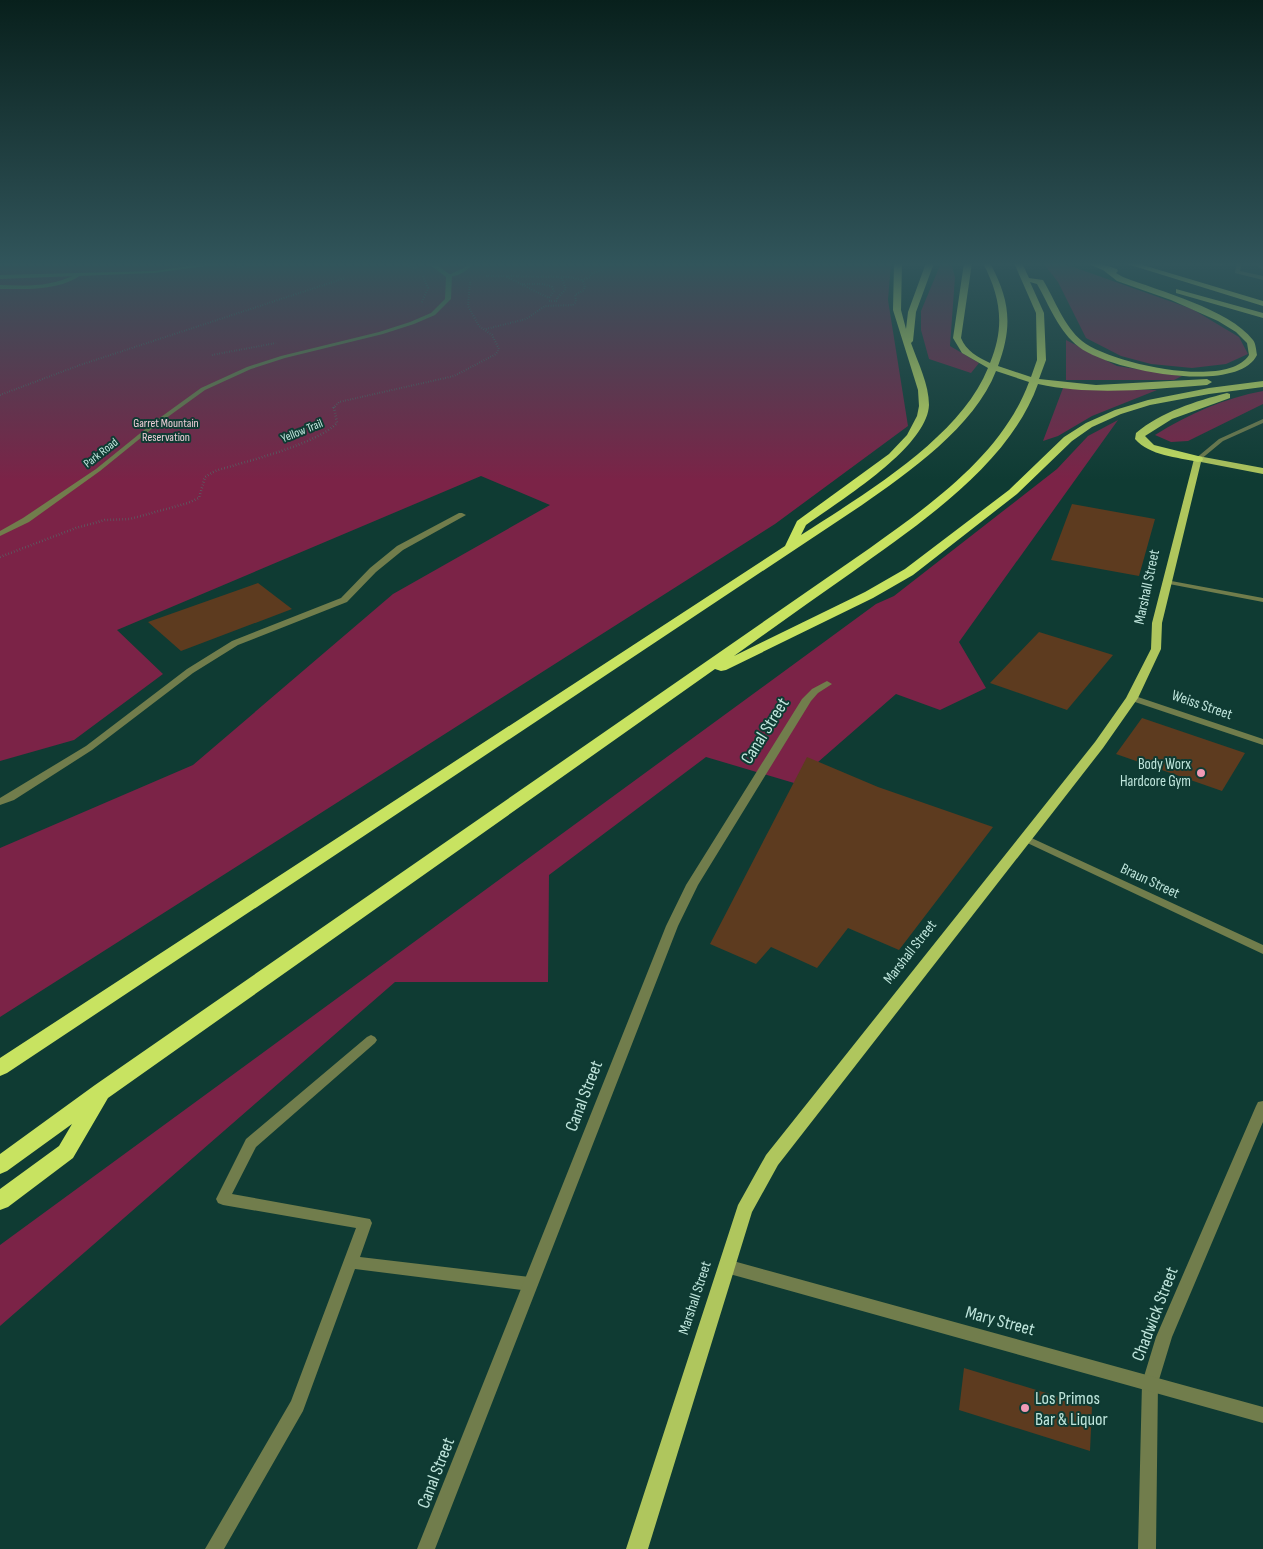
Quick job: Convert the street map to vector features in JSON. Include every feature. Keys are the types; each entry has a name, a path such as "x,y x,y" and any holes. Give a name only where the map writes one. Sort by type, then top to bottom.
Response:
{"highway":[{"path":"790,547 802,522 880,467 903,446 922,416 924,398 904,335"},
{"path":"909,335 912,359"},
{"path":"957,335 960,347 972,357 994,368 1036,381 1094,387 1130,387 1263,378"},
{"path":"0,1068 790,547 910,465 952,428 981,394 995,366 1003,335"},
{"path":"0,1165 102,1091 879,548 942,499 1003,438 1027,403 1035,387 1043,356 1044,335"},
{"path":"1071,335 1080,344 1108,359 1154,370 1198,373 1232,368 1247,362 1251,358 1253,350 1249,341 1242,335"},
{"path":"679,688 869,595 909,572 1013,492 1068,440 1089,425 1118,412 1148,403 1209,391 1263,386"},
{"path":"1198,459 1150,447 1140,439 1140,435 1151,426 1190,409 1223,397 1263,386"},
{"path":"0,1201 66,1152 102,1091"}],"main road":[{"path":"1198,459 1263,471"},
{"name":"Marshall Street","path":"637,1549 744,1210 772,1160 1098,745 1132,698 1156,648 1157,623 1198,459"}],"street":[{"name":"Park Road","path":"0,534 26,520 98,470 203,389 226,377 283,357 372,335"},
{"path":"1198,459 1221,440 1263,421"},
{"path":"0,802 10,798 89,748 190,671 235,642 344,600 373,570 400,548 462,515"},
{"path":"1168,582 1263,600"},
{"name":"Canal Street","path":"426,1549 652,974 692,885 807,699 815,690 827,684"},
{"name":"Weiss Street","path":"1132,698 1263,742"},
{"name":"Braun Street","path":"1025,838 1263,950"},
{"path":"214,1549 297,1405 365,1223 223,1199 251,1143 371,1040"},
{"name":"Chadwick Street","path":"1147,1549 1150,1383 1164,1338 1263,1106"},
{"path":"350,1262 530,1284"},
{"name":"Mary Street","path":"726,1266 1263,1415"}],"path":[{"path":"0,395 172,335"},
{"name":"Yellow Trail","path":"0,557 76,528 105,520 137,517 188,503 199,498 205,477 215,471 313,439 330,431 337,423 333,407 339,402 454,376 496,354 499,349 493,335"},
{"path":"212,354 277,343"}],"green space":[{"name":"Garret Mountain Reservation","path":"0,335 894,335 908,426 775,524 0,1017 0,848 193,765 393,594 550,505 481,476 117,630 163,674 74,740 0,761"},
{"path":"922,335 951,335 950,346 979,363 971,373 929,359"},
{"path":"1085,335 1236,335 1239,337 1248,354 1226,364 1192,368 1151,364 1121,356 1086,338"},
{"path":"1066,340 1117,366 1182,376 1174,380 1066,380"},
{"path":"1063,388 1157,390 1092,416 1058,436 1043,441"},
{"path":"1263,391 1263,404 1188,441 1171,442 1155,435 1181,420 1221,402"},
{"path":"1118,420 959,642 986,688 940,710 896,694 794,783 706,757 549,875 548,982 395,982 0,1326 0,1245 876,604 894,596 1057,469 1088,436"}],"building":[{"path":"1072,504 1155,519 1139,576 1051,560"},
{"path":"258,583 292,609 181,651 148,622"},
{"path":"1039,632 1113,655 1067,710 990,683"},
{"name":"Body Worx Hardcore Gym","path":"1142,718 1245,753 1222,791 1116,754"},
{"path":"807,757 878,787 993,827 899,950 848,928 817,968 771,947 756,964 710,944"},
{"name":"Los Primos Bar & Liquor","path":"964,1368 1092,1407 1090,1451 959,1410"}],"place":[{"name":"Body Worx Hardcore Gym","path":"1201,773"},
{"name":"Los Primos Bar & Liquor","path":"1025,1408"}]}
